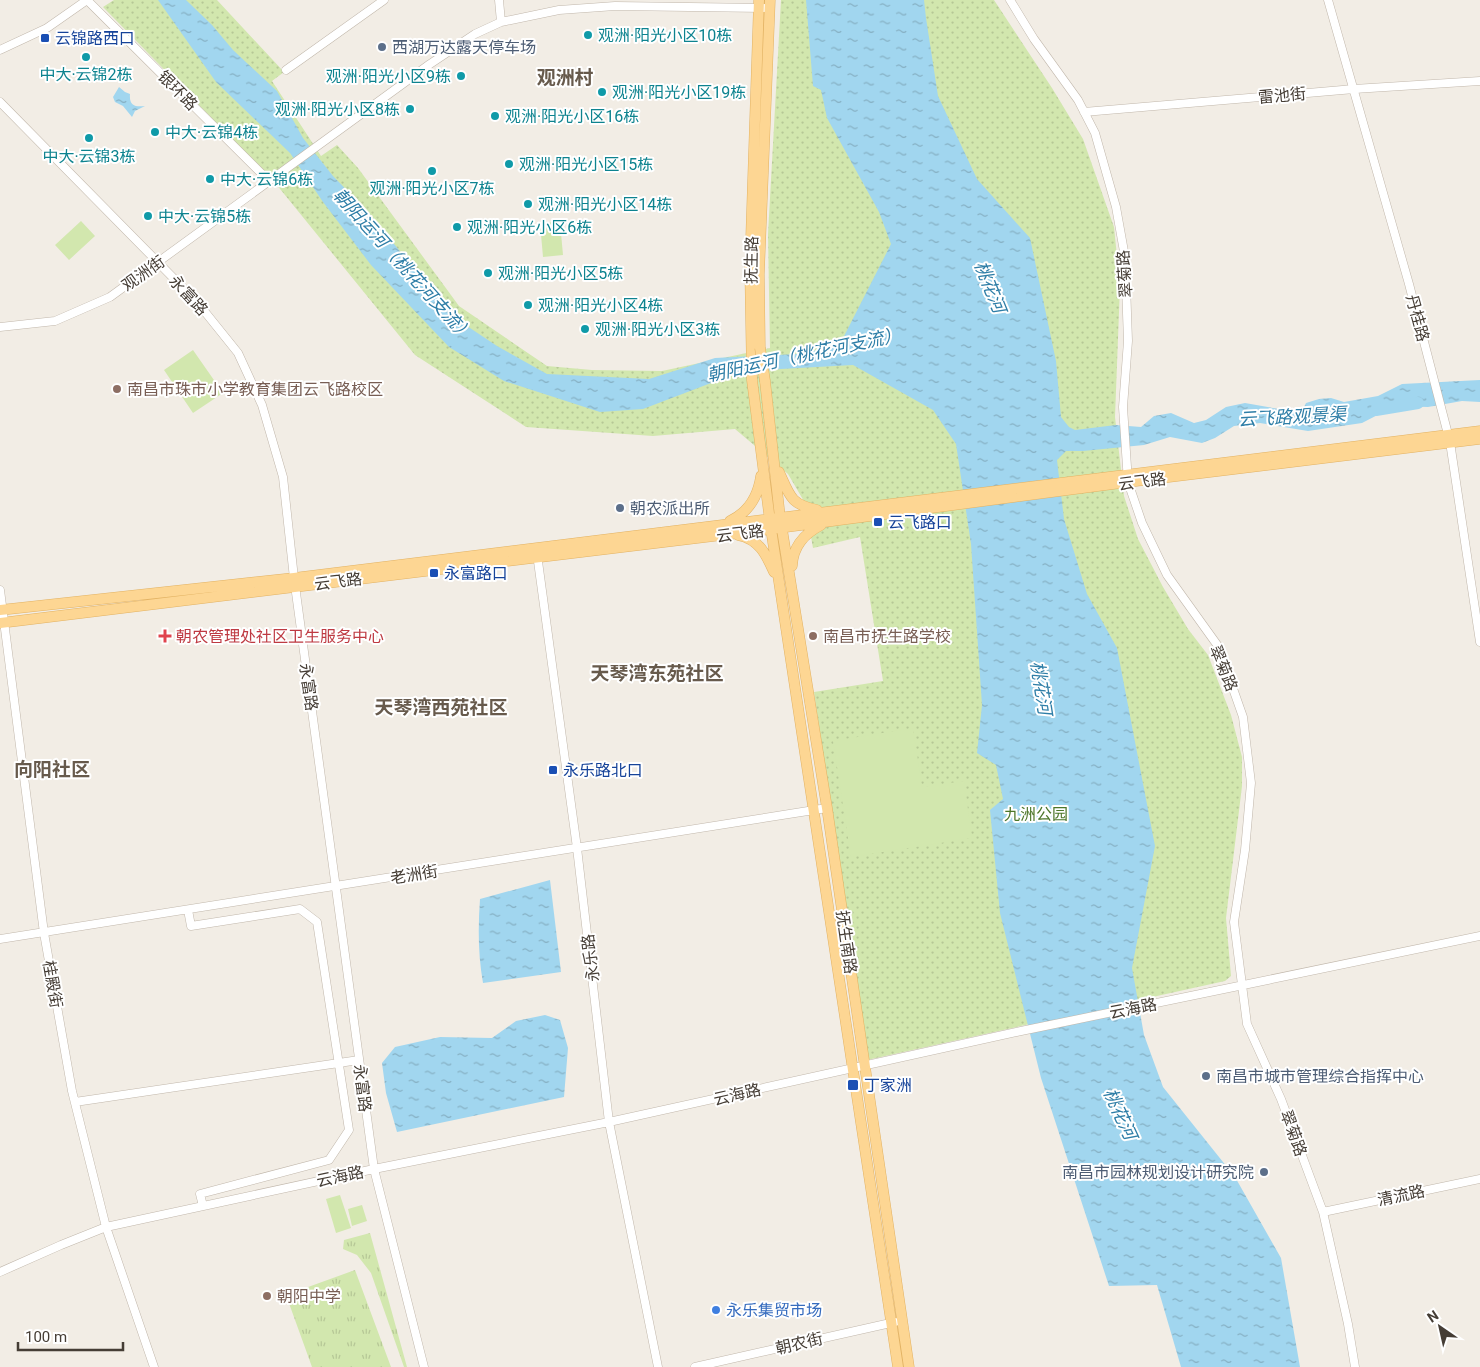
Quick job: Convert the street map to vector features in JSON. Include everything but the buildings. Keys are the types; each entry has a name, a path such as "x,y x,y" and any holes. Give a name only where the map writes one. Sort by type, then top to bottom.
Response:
{"main road":[{"name":"抚生路","path":"764,4 759,274 756,347 752,380 763,466 776,523"},
{"name":"抚生路","path":"756,347 765,381 774,464 776,523"},
{"name":"云飞路","path":"1449,439 1480,431"},
{"name":"云飞路","path":"2,622 295,582 536,552 724,524 828,522 953,506 1128,478 1449,439 1480,439"},
{"path":"774,464 795,503 823,512"},
{"path":"724,524 737,518 749,509 760,485 763,466"},
{"name":"云飞路","path":"536,552 732,534 823,512 958,495 1069,486"},
{"path":"791,584 792,555 797,545 810,531 828,522"},
{"name":"抚生南路","path":"776,523 791,584 827,808 909,1367"},
{"name":"抚生南路","path":"776,523 780,585 898,1367"},
{"path":"732,534 747,537 758,544 768,559 780,585"},
{"name":"云飞路","path":"1,610 295,582"}],"street":[{"path":"0,50 47,28 87,0"},
{"name":"银环路","path":"87,0 269,181"},
{"path":"286,70 384,0"},
{"path":"499,0 501,22"},
{"name":"翠菊路","path":"1010,0 1034,39 1078,100 1095,133 1116,207 1124,258 1128,341 1122,407 1128,478 1142,523 1167,574 1218,646 1243,717 1251,782 1234,922 1247,1024 1281,1099 1323,1212 1348,1324 1354,1367"},
{"name":"丹桂路","path":"1328,0 1432,368 1449,439 1480,642"},
{"name":"观洲街","path":"0,327 55,321 110,296 430,64 475,34 501,22 560,10 615,3 764,4"},
{"name":"雷池街","path":"1084,112 1354,89 1480,82"},
{"name":"永富路","path":"0,102 197,302 238,353 262,405 283,477 295,582 374,1169 424,1367"},
{"name":"永乐路","path":"536,552 577,848 609,1122 658,1367"},
{"name":"桂殿街","path":"0,590 2,622 44,933 74,1102 106,1227 154,1367"},
{"name":"老洲街","path":"0,939 827,808"},
{"path":"188,910 190,926 300,909 316,922 349,1130 329,1160 200,1194 203,1206"},
{"name":"云海路","path":"0,1272 106,1227 374,1169 609,1122 1022,1030 1480,936"},
{"path":"74,1102 359,1060"},
{"name":"清流路","path":"1323,1212 1480,1179"},
{"name":"朝农街","path":"695,1367 902,1321"}],"green space":[{"name":"九洲公园","path":"114,0 217,0 284,72 272,81 321,156 337,145 358,168 459,306 547,366 592,370 662,371 770,348 768,234 781,0 994,0 1083,139 1114,227 1120,286 1115,417 1124,496 1138,539 1163,587 1188,629 1208,655 1231,715 1242,757 1242,786 1226,918 1231,976 1225,981 867,1060 814,692 883,681 860,537 813,548 805,503 788,474 735,429 653,436 526,427 415,355 276,184 103,7"},
{"path":"81,221 95,236 69,260 55,245"},
{"path":"560,222 563,255 543,257 540,223"},
{"path":"193,350 223,393 193,413 164,370"},
{"path":"913,728 922,787 964,781 972,838 851,857 833,741"},
{"path":"340,1195 351,1228 336,1233 326,1199"},
{"path":"362,1205 367,1221 352,1226 348,1209"},
{"path":"370,1233 407,1367 404,1367 371,1273 357,1255 343,1249 344,1240"},
{"path":"355,1270 391,1367 312,1367 286,1295"}],"water":[{"path":"158,0 186,0 212,25 233,50 277,91 303,138 333,176 369,213 420,276 461,322 497,346 547,374 649,379 715,358 797,354 839,346 891,244 879,212 827,118 821,90 813,86 806,0 924,0 938,96 977,179 1030,238 1056,361 1061,417 1069,427 1075,430 1116,425 1141,427 1154,416 1171,413 1194,423 1206,420 1226,407 1245,403 1301,413 1306,403 1319,399 1331,398 1344,402 1378,396 1402,384 1480,380 1480,402 1462,401 1428,407 1395,406 1362,423 1308,431 1260,423 1234,426 1215,438 1202,443 1170,437 1144,445 1066,451 1057,460 1064,519 1087,594 1117,648 1155,846 1132,968 1144,1035 1163,1087 1235,1177 1281,1258 1300,1367 1181,1367 1157,1285 1109,1286 1041,1078 1000,913 990,810 1003,799 996,765 977,753 982,705 971,544 956,444 933,410 853,365 781,369 732,375 643,409 600,412 504,381 449,347 371,265 323,202 290,153 216,82"},
{"path":"119,87 130,94 133,105 145,106 135,111 132,117 123,106 115,102 113,97"},
{"path":"550,880 561,972 483,983 479,941 480,899"},
{"path":"545,1015 560,1020 568,1048 564,1097 397,1132 386,1093 382,1063 395,1047 440,1037 492,1038 516,1021"}],"waterway":[{"name":"云飞路观景渠","path":"1376,410 1418,403"}],"place":[{"name":"观洲·阳光小区10栋","path":"588,35"},
{"name":"云锦路西口","path":"45,38"},
{"name":"西湖万达露天停车场","path":"382,47"},
{"name":"中大·云锦2栋","path":"86,57"},
{"name":"观洲·阳光小区9栋","path":"461,76"},
{"name":"观洲·阳光小区19栋","path":"602,92"},
{"name":"观洲·阳光小区8栋","path":"410,109"},
{"name":"观洲·阳光小区16栋","path":"495,116"},
{"name":"中大·云锦4栋","path":"155,132"},
{"name":"中大·云锦3栋","path":"89,138"},
{"name":"观洲·阳光小区15栋","path":"509,164"},
{"name":"观洲·阳光小区7栋","path":"432,171"},
{"name":"中大·云锦6栋","path":"210,179"},
{"name":"观洲·阳光小区14栋","path":"528,204"},
{"name":"中大·云锦5栋","path":"148,216"},
{"name":"观洲·阳光小区6栋","path":"457,227"},
{"name":"观洲·阳光小区5栋","path":"488,273"},
{"name":"观洲·阳光小区4栋","path":"528,305"},
{"name":"观洲·阳光小区3栋","path":"585,329"},
{"name":"南昌市珠市小学教育集团云飞路校区","path":"117,389"},
{"name":"朝农派出所","path":"620,508"},
{"name":"云飞路口","path":"878,522"},
{"name":"永富路口","path":"434,573"},
{"name":"朝农管理处社区卫生服务中心","path":"165,636"},
{"name":"南昌市抚生路学校","path":"813,636"},
{"name":"永乐路北口","path":"553,770"},
{"name":"南昌市城市管理综合指挥中心","path":"1206,1076"},
{"name":"丁家洲","path":"853,1085"},
{"name":"南昌市园林规划设计研究院","path":"1264,1172"},
{"name":"朝阳中学","path":"267,1296"},
{"name":"永乐集贸市场","path":"716,1310"}],"district":[{"name":"观洲村","path":"565,77"},
{"name":"天琴湾东苑社区","path":"657,673"},
{"name":"天琴湾西苑社区","path":"441,707"},
{"name":"向阳社区","path":"52,769"}],"water label":[{"name":"朝阳运河（桃花河支流）","path":"403,265"},
{"name":"桃花河","path":"990,287"},
{"name":"朝阳运河（桃花河支流）","path":"804,355"},
{"name":"桃花河","path":"1041,688"},
{"name":"桃花河","path":"1120,1114"}]}
